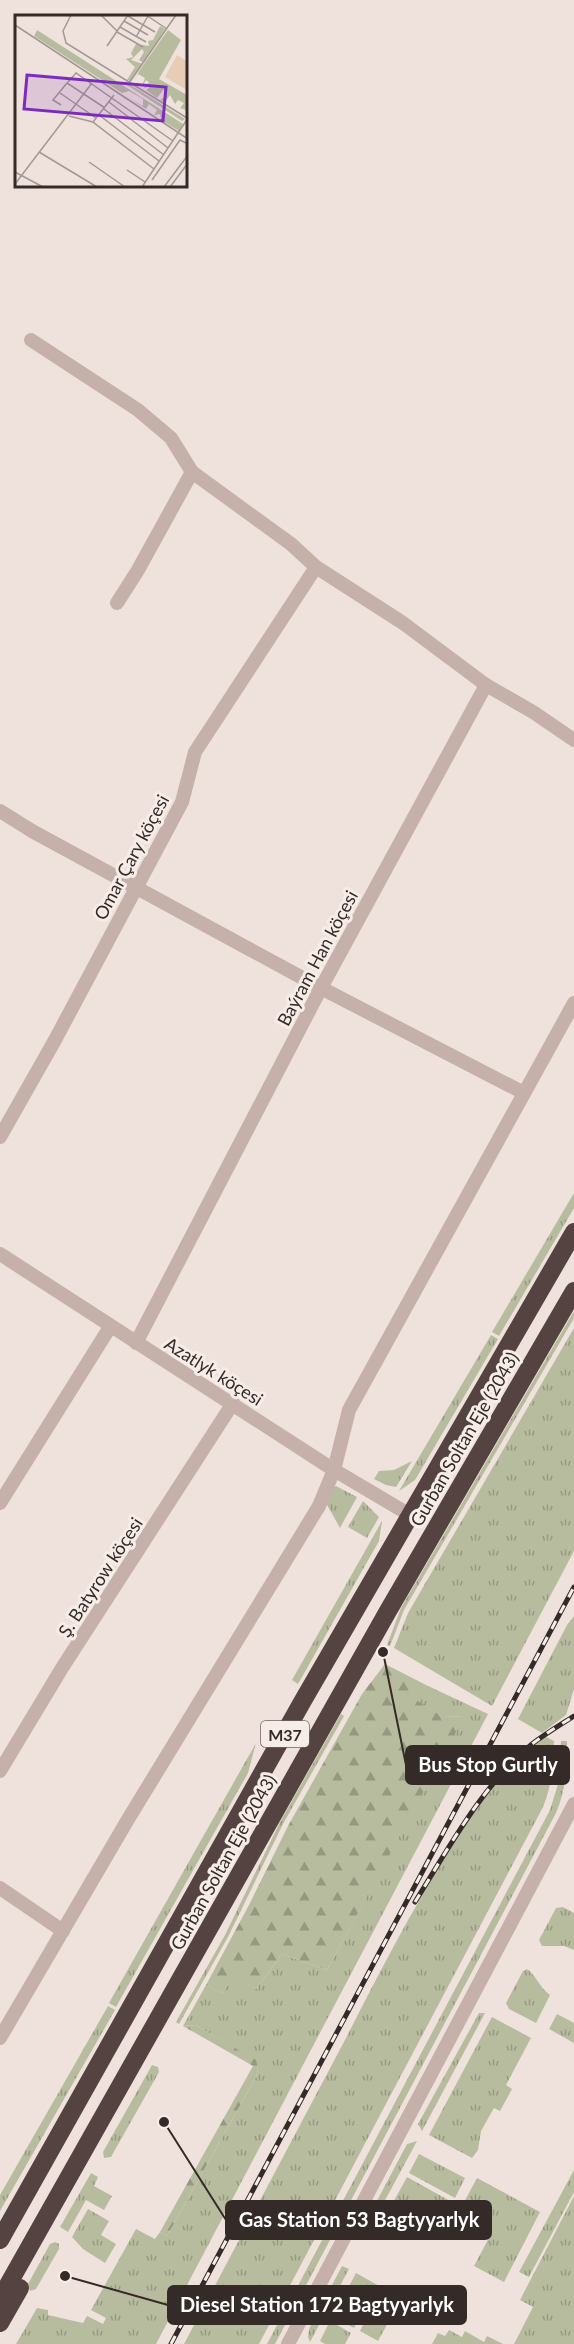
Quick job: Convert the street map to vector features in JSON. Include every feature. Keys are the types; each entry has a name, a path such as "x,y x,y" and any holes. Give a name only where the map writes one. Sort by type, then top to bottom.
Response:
{"highway":[{"name":"Gurban Soltan Eje (2043)","path":"0,2240 410,1515 574,1232"},
{"name":"Gurban Soltan Eje (2043)","path":"7,2299 54,2229 74,2169 383,1621 574,1291"},
{"path":"0,2318 7,2299"},
{"path":"0,2323 7,2299"}],"street":[{"path":"32,340 138,410 171,438 192,472 291,544 316,567 402,623 486,685 574,740"},
{"path":"117,603 138,570 192,472"},
{"name":"Omar Çary köçesi","path":"0,1137 55,1040 182,802 195,752 316,567"},
{"name":"Baýram Han köçesi","path":"136,1343 321,988 486,685"},
{"path":"0,811 135,888 524,1093"},
{"path":"0,2037 133,1811 319,1506 334,1470 350,1410 574,1003"},
{"name":"Azatlyk köçesi","path":"0,1254 334,1470 410,1515"},
{"path":"0,1503 110,1327"},
{"name":"Ş. Batyrow köçesi","path":"0,1772 62,1668 233,1403"},
{"path":"288,2344 574,1804"},
{"path":"0,1888 63,1932"}],"green space":[{"path":"574,1193 574,1208 499,1336 492,1332"},
{"path":"574,1311 574,1318 404,1610 390,1646 387,1645 401,1608"},
{"path":"574,1328 574,1551 492,1706 394,1648 408,1613"},
{"path":"491,1335 498,1339 415,1480 399,1491"},
{"path":"412,1461 396,1487 374,1479 379,1471 394,1470"},
{"path":"336,1486 357,1497 340,1528 326,1503 332,1488"},
{"path":"363,1501 379,1517 367,1538 348,1527"},
{"path":"382,1521 379,1541 298,1684 292,1680"},
{"path":"574,1616 574,1689 566,1715 542,1733 518,1719 567,1625"},
{"path":"385,1664 426,1685 416,1700 442,1716 464,1717 327,1970 282,1954 256,1989 234,1976 222,1993 206,1985 288,1826 362,1694"},
{"path":"426,1685 488,1714 156,2344 16,2344 37,2308 48,2310 48,2315 83,2323 87,2316 103,2324 106,2318 91,2310 136,2229 155,2239 160,2232 167,2236 256,2077 258,2068 255,2060 195,2025 183,2026 206,1985 222,1993 234,1975 256,1989 282,1954 327,1970 463,1717 442,1716 415,1700"},
{"path":"341,1714 344,1716 283,1824 228,1937 179,2024 176,2022 225,1935 280,1822"},
{"path":"546,1737 554,1741 550,1783 543,1807 259,2344 184,2344 405,1925 431,1881 465,1825 489,1792 515,1762"},
{"path":"561,1741 567,1741 566,1769 562,1796 556,1813 275,2344 267,2344 550,1810 558,1784"},
{"path":"256,1743 248,1773 116,2007 109,2003"},
{"path":"563,1907 574,1913 574,1950 564,1946 542,1946 539,1940 556,1908"},
{"path":"527,1969 550,1995 536,2023 509,2009 506,2003 523,1971"},
{"path":"108,2006 115,2010 0,2211 0,2195"},
{"path":"479,2013 485,2013 422,2131 418,2124"},
{"path":"557,2014 574,2023 574,2043 549,2029"},
{"path":"492,2017 531,2038 506,2085 512,2089 500,2111 494,2108 481,2131 478,2150 472,2158 429,2135"},
{"path":"195,2025 256,2060 258,2068 256,2077 167,2236 160,2232 253,2066 183,2026"},
{"path":"152,2065 158,2067 159,2072 111,2157 104,2158 103,2152"},
{"path":"417,2141 376,2217 370,2214 407,2144"},
{"path":"419,2154 465,2178 455,2198 409,2173"},
{"path":"574,2170 574,2192 529,2277 519,2272"},
{"path":"91,2173 98,2177 94,2186 112,2196 104,2210 86,2200 68,2232 60,2227"},
{"path":"407,2177 452,2202 433,2237 424,2233 420,2240 383,2221"},
{"path":"477,2178 540,2212 504,2282 474,2266 490,2236 456,2217"},
{"path":"574,2196 574,2344 514,2344 533,2307 520,2300"},
{"path":"88,2209 109,2221 101,2235 116,2244 105,2263 83,2249 72,2237"},
{"path":"55,2242 59,2244 59,2249 36,2289 30,2291 28,2284 50,2244"},
{"path":"342,2266 349,2269 310,2342 309,2329"},
{"path":"356,2273 392,2293 389,2300 398,2304 391,2317 346,2292"},
{"path":"343,2297 364,2308 354,2328 333,2317"},
{"path":"370,2311 389,2321 378,2341 360,2331"},
{"path":"330,2321 351,2333 345,2344 325,2344 320,2341"},
{"path":"449,2330 462,2337 465,2331 484,2342 487,2336 503,2344 432,2344 438,2333 445,2336"}],"railway":[{"path":"171,2344 574,1587"},
{"path":"415,1902 468,1818 498,1778 532,1744 574,1716"}],"place":[{"name":"Bus Stop Gurtly","path":"383,1652"},
{"name":"Gas Station 53 Bagtyyarlyk","path":"164,2122"},
{"name":"Diesel Station 172 Bagtyyarlyk","path":"65,2276"}]}
